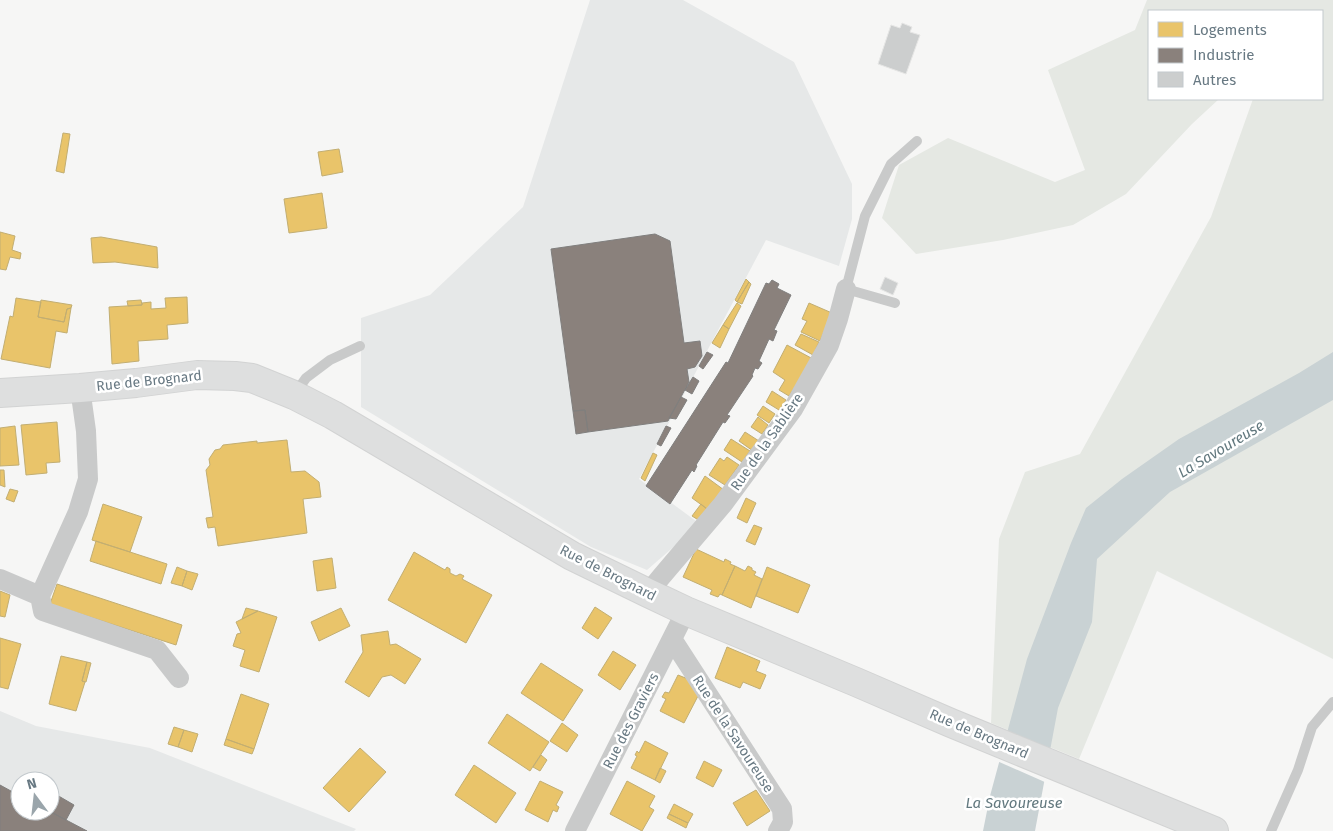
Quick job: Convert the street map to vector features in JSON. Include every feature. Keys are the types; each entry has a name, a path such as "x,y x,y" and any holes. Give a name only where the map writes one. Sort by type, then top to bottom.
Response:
{"street":[{"name":"Rue de la Sablière","path":"648,593 723,504 793,409 829,344 846,289"},
{"name":"Rue de Brognard","path":"0,393 21,393 136,383 197,374 252,378 294,395 333,415 572,556 686,611 1214,831"},
{"path":"80,388 86,431 88,479 78,512 40,596 43,611 157,650 179,678"},
{"path":"0,580 40,596"},
{"name":"Rue des Graviers","path":"575,831 686,611"},
{"name":"Rue de la Savoureuse","path":"672,639 782,809 783,822 778,831"}],"lane":[{"name":"Rue de la Sablière","path":"846,289 865,216 891,164 917,141"},
{"path":"846,289 895,303"},
{"path":"294,395 306,378 330,360 360,346"},
{"path":"1271,831 1298,770 1312,727 1333,702"}],"shaded area":[{"path":"590,0 683,0 794,62 852,184 852,219 839,266 766,240 639,479 700,524 647,570 591,547 361,407 361,318 430,295 523,207"},
{"path":"1147,0 1333,0 1333,659 1157,571 1079,759 991,723 999,539 1025,472 1080,454 1211,217 1253,100 1323,100 1323,10 1148,10 1148,100 1218,100 1192,124 1126,194 1073,225 1003,240 916,254 882,218 899,165 948,138 1055,182 1085,170 1048,70 1135,30"},
{"path":"0,711 36,726 150,748 356,829 354,831 0,831"}],"water":[{"name":"La Savoureuse","path":"1333,352 1333,400 1170,492 1097,559 1092,622 1058,708 1035,831 983,831 990,796 1027,659 1086,508 1122,479 1179,439 1299,373"}],"pier":[{"path":"1005,731 1053,751 1047,783 997,761"}],"building: Logements":[{"path":"63,133 70,134 64,173 56,171"},
{"path":"339,149 343,172 322,176 318,152"},
{"path":"322,193 327,228 289,233 284,199"},
{"path":"0,232 15,236 12,250 21,253 20,259 10,257 6,270 0,269"},
{"path":"101,237 157,247 158,268 115,262 93,263 91,238"},
{"path":"746,279 749,282 737,302 735,300"},
{"path":"749,282 751,284 742,304 737,302"},
{"path":"187,297 188,323 167,325 168,339 138,341 139,361 112,364 109,307 142,305 142,303 151,302 151,309 166,308 165,298"},
{"path":"16,298 41,302 38,317 64,322 67,309 71,308 67,333 56,331 50,368 1,359 10,316 13,317"},
{"path":"41,300 72,305 71,308 67,309 64,322 38,317"},
{"path":"141,300 142,305 128,306 127,301"},
{"path":"737,303 741,306 729,329 723,325"},
{"path":"809,303 832,313 820,341 801,332 807,321 802,319"},
{"path":"723,325 729,329 720,348 712,343"},
{"path":"801,334 819,342 813,355 795,345"},
{"path":"787,345 813,359 789,396 779,390 785,380 773,372"},
{"path":"772,391 786,400 779,410 766,402"},
{"path":"763,406 775,414 769,423 757,415"},
{"path":"758,417 768,425 762,434 751,427"},
{"path":"57,422 60,462 46,463 47,473 26,475 21,425"},
{"path":"15,426 19,465 0,466 0,428"},
{"path":"745,432 759,441 753,451 739,441"},
{"path":"731,439 750,451 742,462 724,450"},
{"path":"287,440 291,472 305,471 319,482 321,497 303,499 307,533 218,546 215,527 208,528 206,518 213,517 206,470 210,465 209,459 215,450 220,449 223,445"},
{"path":"653,453 657,455 645,481 641,478"},
{"path":"727,457 739,465 725,485 709,475 720,458 724,461"},
{"path":"0,470 4,470 5,487 0,485"},
{"path":"705,476 724,490 710,511 692,498"},
{"path":"10,489 18,491 14,502 6,499"},
{"path":"746,498 756,503 747,523 737,518"},
{"path":"103,504 142,517 130,552 92,540"},
{"path":"701,504 708,510 700,521 692,516"},
{"path":"754,525 762,528 755,545 746,541"},
{"path":"96,541 167,564 161,584 90,561"},
{"path":"696,549 724,562 725,559 735,566 722,595 720,594 718,597 710,594 712,590 683,577"},
{"path":"414,552 445,570 447,567 450,569 450,573 456,576 460,574 464,576 462,579 492,595 466,643 388,600"},
{"path":"332,558 336,588 317,591 313,561"},
{"path":"735,566 745,571 748,566 756,572 754,575 762,579 751,608 722,595"},
{"path":"177,567 187,571 182,586 171,583"},
{"path":"767,567 810,585 798,613 756,596"},
{"path":"187,571 198,574 192,590 182,586"},
{"path":"57,584 182,625 176,645 50,604"},
{"path":"0,591 10,595 5,617 0,616"},
{"path":"595,607 612,618 598,639 582,628"},
{"path":"246,608 258,611 242,619"},
{"path":"341,608 350,626 319,641 311,622"},
{"path":"258,611 277,617 259,672 240,666 245,650 233,646 237,634 241,633 236,622"},
{"path":"388,631 390,645 396,644 421,659 405,684 391,675 382,677 369,697 345,682 363,652 361,635"},
{"path":"0,638 21,644 8,689 0,687"},
{"path":"727,647 760,661 756,671 766,675 760,689 743,682 740,688 715,678"},
{"path":"613,651 636,665 620,690 598,675"},
{"path":"61,656 87,662 82,681 85,682 76,711 49,704"},
{"path":"87,662 91,663 86,682 82,681"},
{"path":"541,663 583,690 563,721 521,693"},
{"path":"678,675 688,679 698,696 684,723 660,711 666,699 662,697 665,692 669,693"},
{"path":"241,694 269,704 254,749 226,739"},
{"path":"507,714 549,742 530,771 488,743"},
{"path":"562,723 578,735 567,752 550,741"},
{"path":"174,727 184,730 178,747 168,744"},
{"path":"184,730 198,734 192,752 178,747"},
{"path":"226,739 254,749 252,754 224,745"},
{"path":"645,741 668,753 655,780 631,768 637,756 635,755 637,751 639,753"},
{"path":"360,748 386,772 349,812 323,788"},
{"path":"541,755 547,760 540,771 533,767"},
{"path":"704,761 722,770 713,787 696,778"},
{"path":"474,765 516,793 496,823 455,795"},
{"path":"660,768 666,771 660,783 655,780"},
{"path":"540,781 563,792 556,805 559,807 557,812 553,810 548,822 525,810"},
{"path":"627,781 655,796 649,807 654,810 642,831 610,814"},
{"path":"756,790 770,811 747,826 733,803"},
{"path":"674,804 693,814 688,823 669,814"},
{"path":"669,814 688,823 686,828 667,818"}],"building: Industrie":[{"path":"655,234 670,241 684,343 700,341 702,356 695,367 687,369 689,382 668,421 588,432 585,410 573,411 551,249"},
{"path":"772,280 779,284 777,288 791,295 774,330 777,331 773,341 769,339 759,361 762,363 758,369 755,368 753,376 727,415 730,416 725,423 723,422 696,465 694,472 692,470 670,504 646,486 726,362 728,363 766,283 769,284"},
{"path":"707,352 713,355 703,369 699,366"},
{"path":"693,377 699,381 692,394 685,390"},
{"path":"681,397 687,400 676,419 669,418"},
{"path":"585,410 588,432 576,434 573,411"},
{"path":"666,426 671,428 661,446 657,444"},
{"path":"0,785 10,790 10,821 60,821 60,817 87,831 0,831"},
{"path":"60,797 74,805 66,820 60,817"}],"building: Autres":[{"path":"902,23 912,27 910,32 920,35 906,74 878,64 891,25 900,28"},
{"path":"885,277 898,283 893,295 880,289"}]}
